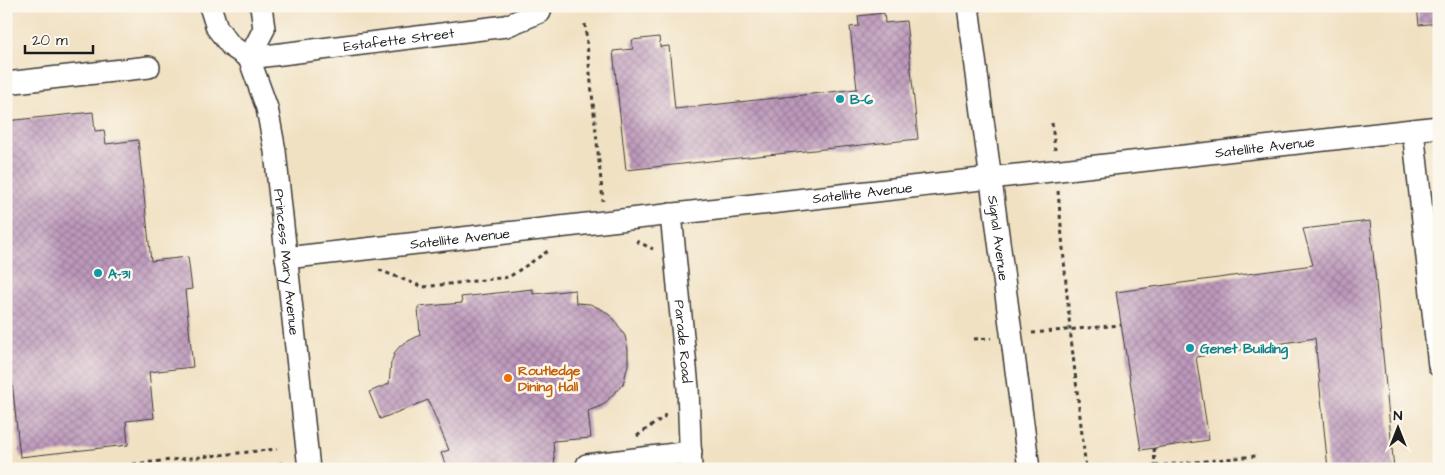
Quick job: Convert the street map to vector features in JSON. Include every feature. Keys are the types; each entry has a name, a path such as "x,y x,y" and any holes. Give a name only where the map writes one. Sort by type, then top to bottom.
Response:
{"street":[{"path":"210,6 217,28 231,46 249,58 264,29 262,6"},
{"name":"Estafette Street","path":"249,58 506,26 540,12 542,6"},
{"name":"Signal Avenue","path":"968,6 1029,469"},
{"name":"Princess Mary Avenue","path":"249,58 267,108 275,150 309,469"},
{"path":"6,83 149,67"},
{"name":"Satellite Avenue","path":"286,258 1439,127"},
{"path":"1413,130 1439,366"},
{"name":"Parade Road","path":"670,214 688,388 691,460"},
{"path":"586,469 587,465 691,460"}],"path":[{"path":"584,24 605,222"},
{"path":"1052,123 1070,329 1086,469"},
{"path":"627,242 636,241 654,249 657,258"},
{"path":"370,270 378,270 423,287 509,277 550,250"},
{"path":"974,339 1122,325"},
{"path":"627,437 636,437 664,418 667,408"},
{"path":"1154,448 1155,466"},
{"path":"133,464 277,449"},
{"path":"1124,469 1256,456"},
{"path":"280,462 282,469"}],"building":[{"path":"1417,6 1439,6 1439,23 1419,25"},
{"name":"B-6","path":"884,13 885,23 906,21 918,139 626,170 613,51 633,49 632,40 659,37 660,47 669,46 675,109 857,89 850,27 859,26 858,16"},
{"name":"A-31","path":"93,112 95,131 104,130 106,144 138,140 151,261 188,257 192,289 185,290 193,367 149,372 154,418 126,421 128,445 20,457 10,363 6,363 6,121"},
{"name":"Genet Building","path":"1370,221 1394,469 1328,469 1315,338 1196,357 1209,440 1141,450 1116,292 1313,265 1303,229"},
{"name":"Routledge Dining Hall","path":"533,289 533,294 575,290 576,303 590,304 603,310 614,319 625,336 628,350 628,365 623,384 603,405 588,411 591,438 553,441 555,469 447,469 441,453 449,450 428,400 380,419 369,392 389,384 391,363 395,352 401,345 420,335 418,307 462,303 461,297"}],"place":[{"name":"B-6","path":"840,99"},
{"name":"A-31","path":"98,273"},
{"name":"Genet Building","path":"1190,348"},
{"name":"Routledge Dining Hall","path":"508,378"}]}
